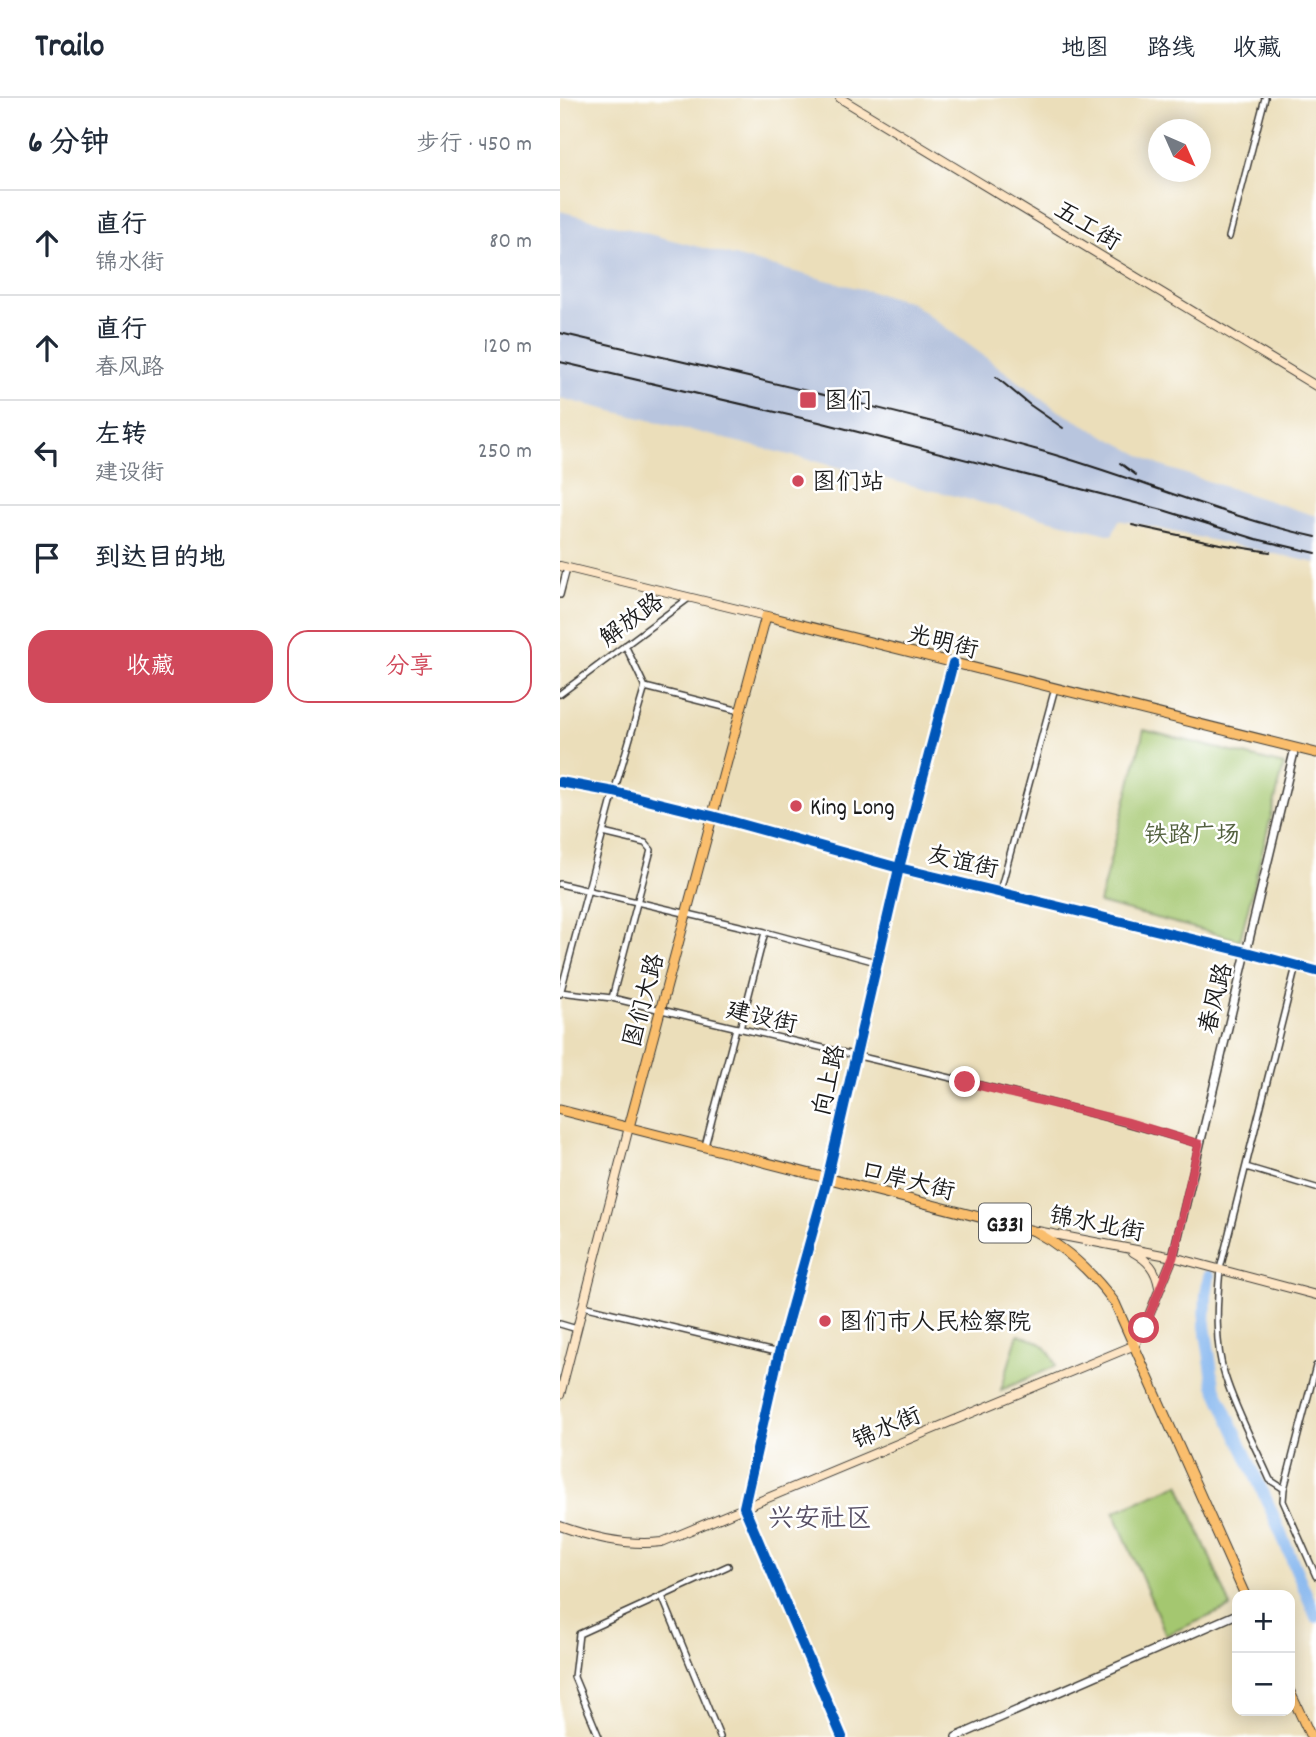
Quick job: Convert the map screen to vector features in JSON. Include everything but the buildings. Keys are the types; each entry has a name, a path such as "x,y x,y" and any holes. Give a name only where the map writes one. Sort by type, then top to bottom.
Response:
{"main road":[{"name":"五工街","path":"840,98 1316,386"},
{"name":"光明街","path":"563,567 1316,753"},
{"name":"图们大路","path":"560,1395 766,617"},
{"name":"口岸大街","path":"560,1110 1034,1231 1068,1253 1106,1291 1124,1320 1243,1590"},
{"name":"锦水北街","path":"1034,1231 1173,1257 1316,1295"},
{"path":"1124,1248 1145,1259 1155,1270 1159,1290"},
{"path":"1135,1345 1173,1257"},
{"name":"锦水街","path":"560,1526 583,1534 638,1545 662,1542 1135,1345"},
{"path":"1295,1703 1311,1737"}],"street":[{"path":"1230,237 1265,98"},
{"path":"560,595 563,567"},
{"name":"解放路","path":"560,694 689,598"},
{"path":"560,994 645,687 625,646"},
{"name":"向上路","path":"744,1507 779,1353 827,1180 899,867 953,663"},
{"path":"645,687 740,711"},
{"path":"1000,891 1055,688"},
{"name":"春风路","path":"1173,1257 1295,748"},
{"name":"友谊街","path":"560,782 712,816 899,867 1316,971"},
{"path":"603,833 645,843 651,850 612,998"},
{"path":"560,884 765,932 876,962"},
{"path":"705,1146 765,932"},
{"path":"1284,1489 1270,1480 1224,1375 1218,1312 1220,1269 1296,966"},
{"name":"建设街","path":"560,994 612,998 1114,1119 1199,1144"},
{"path":"1246,1167 1316,1188"},
{"path":"583,1306 779,1353"},
{"path":"560,1324 577,1328"},
{"path":"1316,1366 1283,1501 1316,1576"},
{"path":"744,1507 842,1737"},
{"path":"599,1737 573,1677 579,1634 728,1566"},
{"path":"662,1596 720,1737"},
{"path":"956,1737 1232,1616"}],"shaded area":[{"path":"560,211 911,302 1057,410 1161,466 1316,516 1316,563 1119,520 1112,535 560,398"}],"green space":[{"name":"铁路广场","path":"1144,730 1284,765 1240,940 1099,903"},
{"path":"1018,1334 1042,1344 1056,1366 1001,1390"},
{"path":"1179,1484 1231,1607 1166,1635 1114,1512"}],"waterway":[{"path":"1209,1276 1205,1326 1214,1385 1316,1617"}],"railway":[{"path":"560,333 979,434 1073,460 1246,518 1316,537"},
{"path":"560,362 819,422 1163,510 1256,539 1316,553"},
{"path":"996,377 1063,428"},
{"path":"1120,463 1136,475"},
{"path":"1132,525 1270,552"}],"cycle path":[{"path":"842,1737 744,1507 779,1353 827,1180 899,868 953,663"},
{"path":"560,782 712,816 899,868 1316,971"}],"place":[{"name":"图们","path":"808,400"},
{"name":"图们站","path":"798,481"},
{"name":"King Long","path":"796,806"},
{"name":"图们市人民检察院","path":"825,1321"}],"district":[{"name":"兴安社区","path":"820,1517"}],"route":[{"path":"965,1082 1127,1122 1199,1144 1173,1257 1144,1328"}]}
